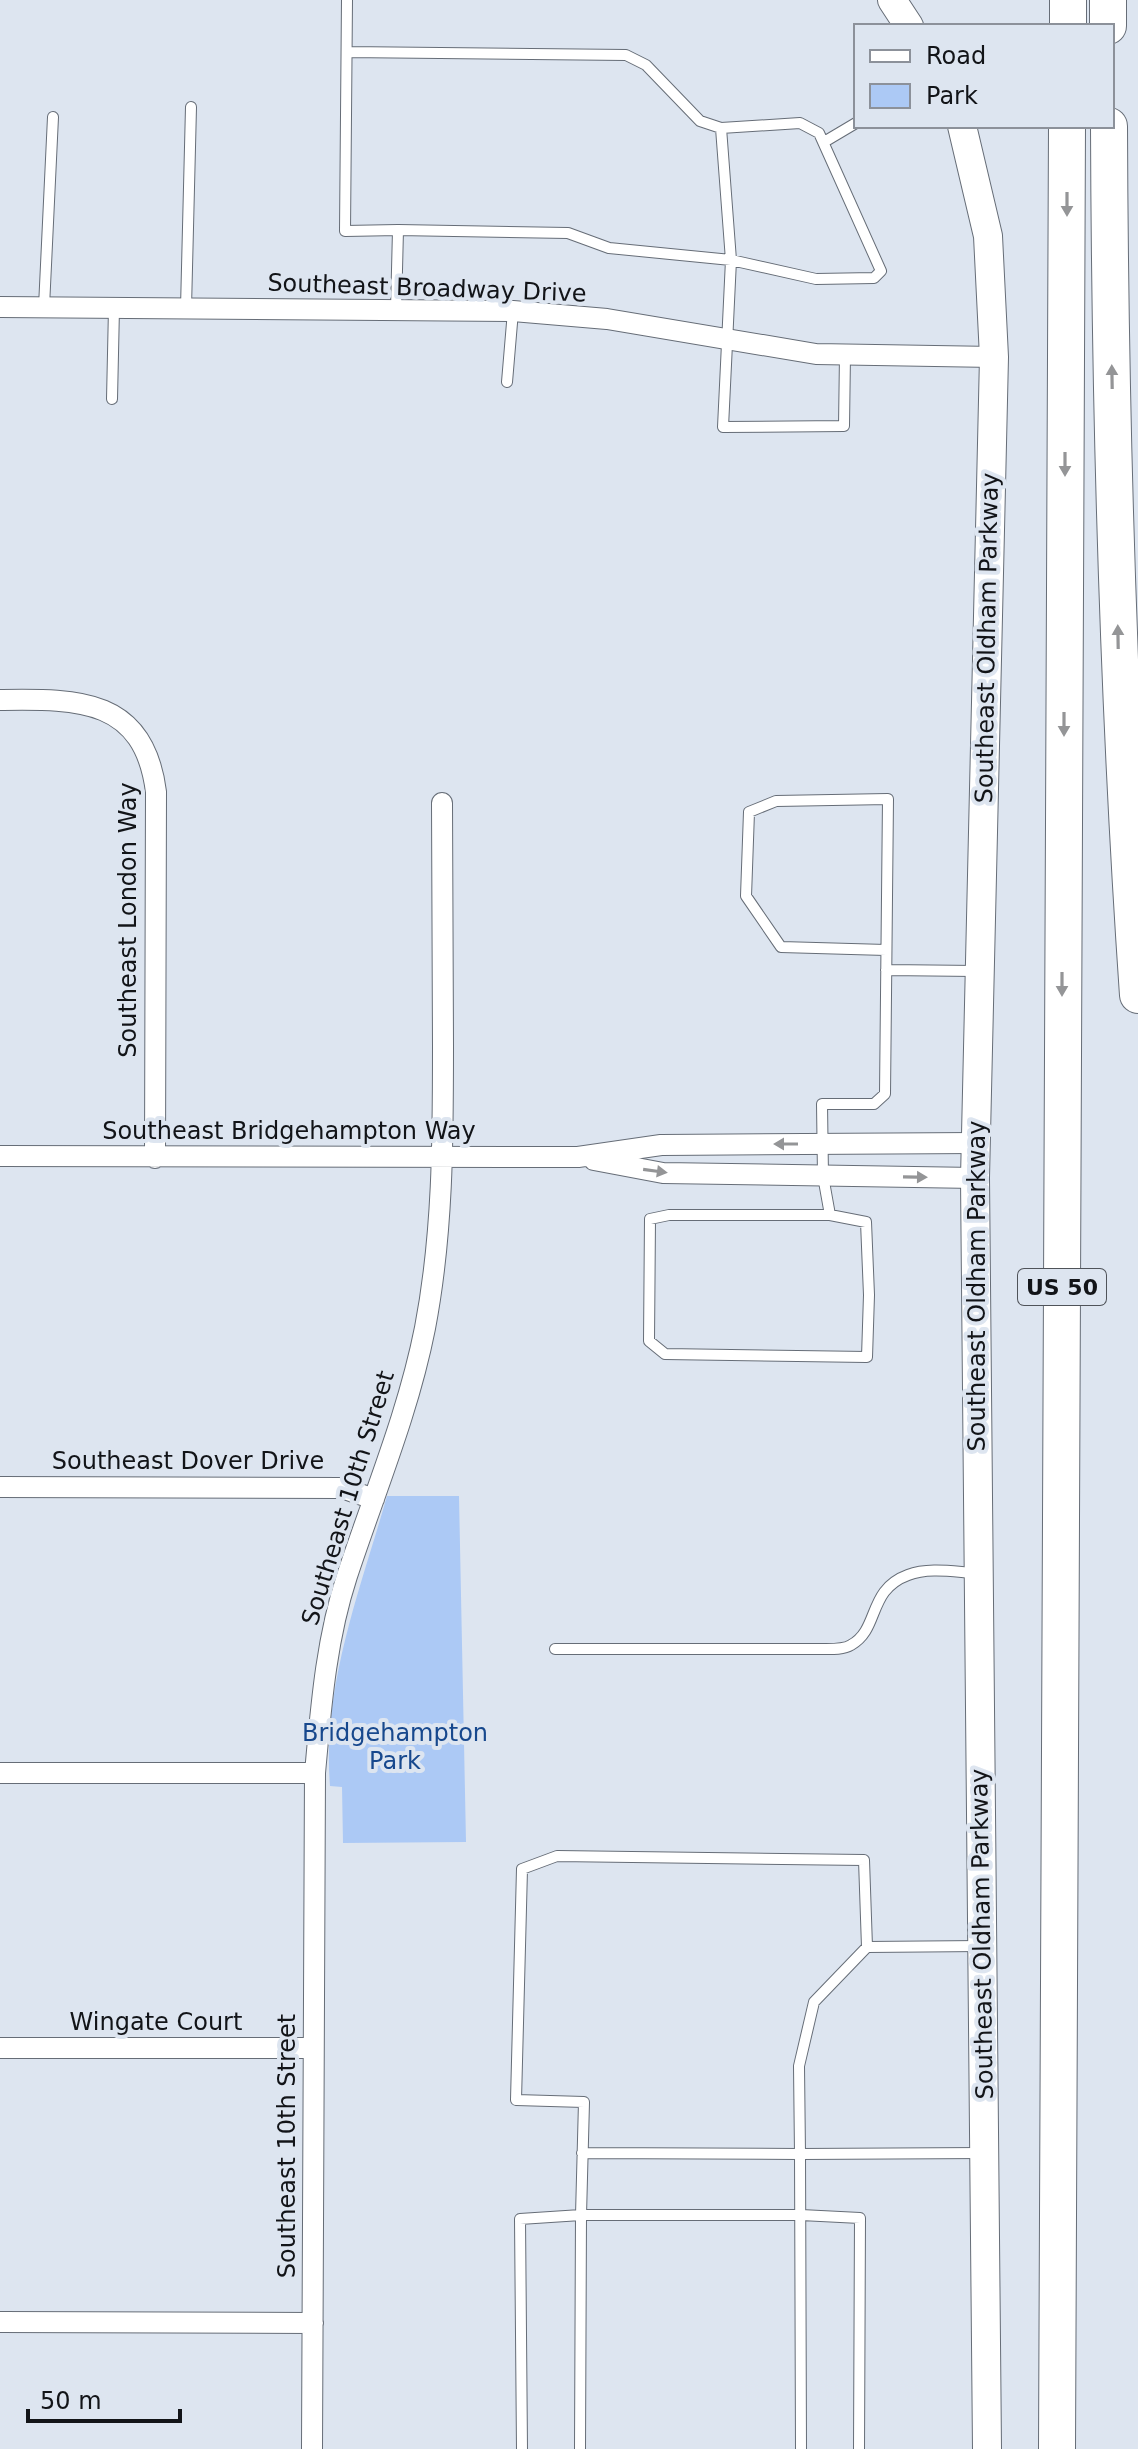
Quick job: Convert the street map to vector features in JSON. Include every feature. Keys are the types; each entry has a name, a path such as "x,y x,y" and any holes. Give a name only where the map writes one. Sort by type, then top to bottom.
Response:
{"highway":[{"path":"1068,0 1068,24"},
{"path":"1108,0 1108,24"},
{"name":"US 50","path":"1057,2449 1067,128"},
{"path":"1109,128 1119,676 1138,995"}],"street":[{"path":"892,0 908,24"},
{"name":"Southeast Oldham Parkway","path":"962,128 988,236 994,357 975,1178 987,2449"},
{"name":"Southeast Broadway Drive","path":"0,307 513,311 607,319 816,354 994,357"},
{"name":"Southeast London Way","path":"0,700 76,701 99,707 124,723 142,746 153,770 156,792 155,1158"},
{"name":"Southeast 10th Street","path":"312,2449 315,1773 321,1701 331,1639 346,1579 398,1432 425,1328 439,1232 443,1158 442,803"},
{"name":"Southeast Bridgehampton Way","path":"0,1156 578,1157 661,1145 976,1143"},
{"name":"Southeast Bridgehampton Way","path":"578,1157 663,1173 975,1178"},
{"name":"Southeast Dover Drive","path":"0,1487 342,1488 374,1499"},
{"path":"0,1773 315,1773"},
{"name":"Wingate Court","path":"0,2048 313,2048"},
{"path":"0,2322 313,2323"}],"lane":[{"path":"347,0 345,231 568,233 609,248 731,260 816,279 874,278 881,271 824,142 819,133 800,123 721,128 700,121 646,65 626,55 347,52"},
{"path":"186,308 191,107"},
{"path":"44,307 53,117"},
{"path":"824,142 854,124"},
{"path":"721,128 731,260 723,427 844,426 845,355"},
{"path":"396,310 398,230"},
{"path":"112,399 114,308"},
{"path":"507,382 513,311"},
{"path":"830,1215 823,1176 822,1104 874,1104 885,1094 888,799 776,801 749,812 746,896 781,947 886,950"},
{"path":"886,970 980,971"},
{"path":"669,1215 830,1215 866,1222 869,1295 867,1357 665,1354 649,1341 650,1219 669,1215"},
{"path":"555,1649 849,1647 862,1636 878,1599 890,1584 920,1571 979,1573"},
{"path":"580,2449 584,2102 516,2100 522,1869 557,1856 864,1860 867,1947"},
{"path":"801,2449 799,2066 814,2002 867,1947 983,1946"},
{"path":"582,2153 984,2153"},
{"path":"522,2449 520,2219 581,2215 860,2218 859,2449"}],"green space":[{"name":"Bridgehampton Park","path":"387,1496 459,1496 466,1842 343,1843 342,1787 330,1786 332,1712 345,1639"}]}
